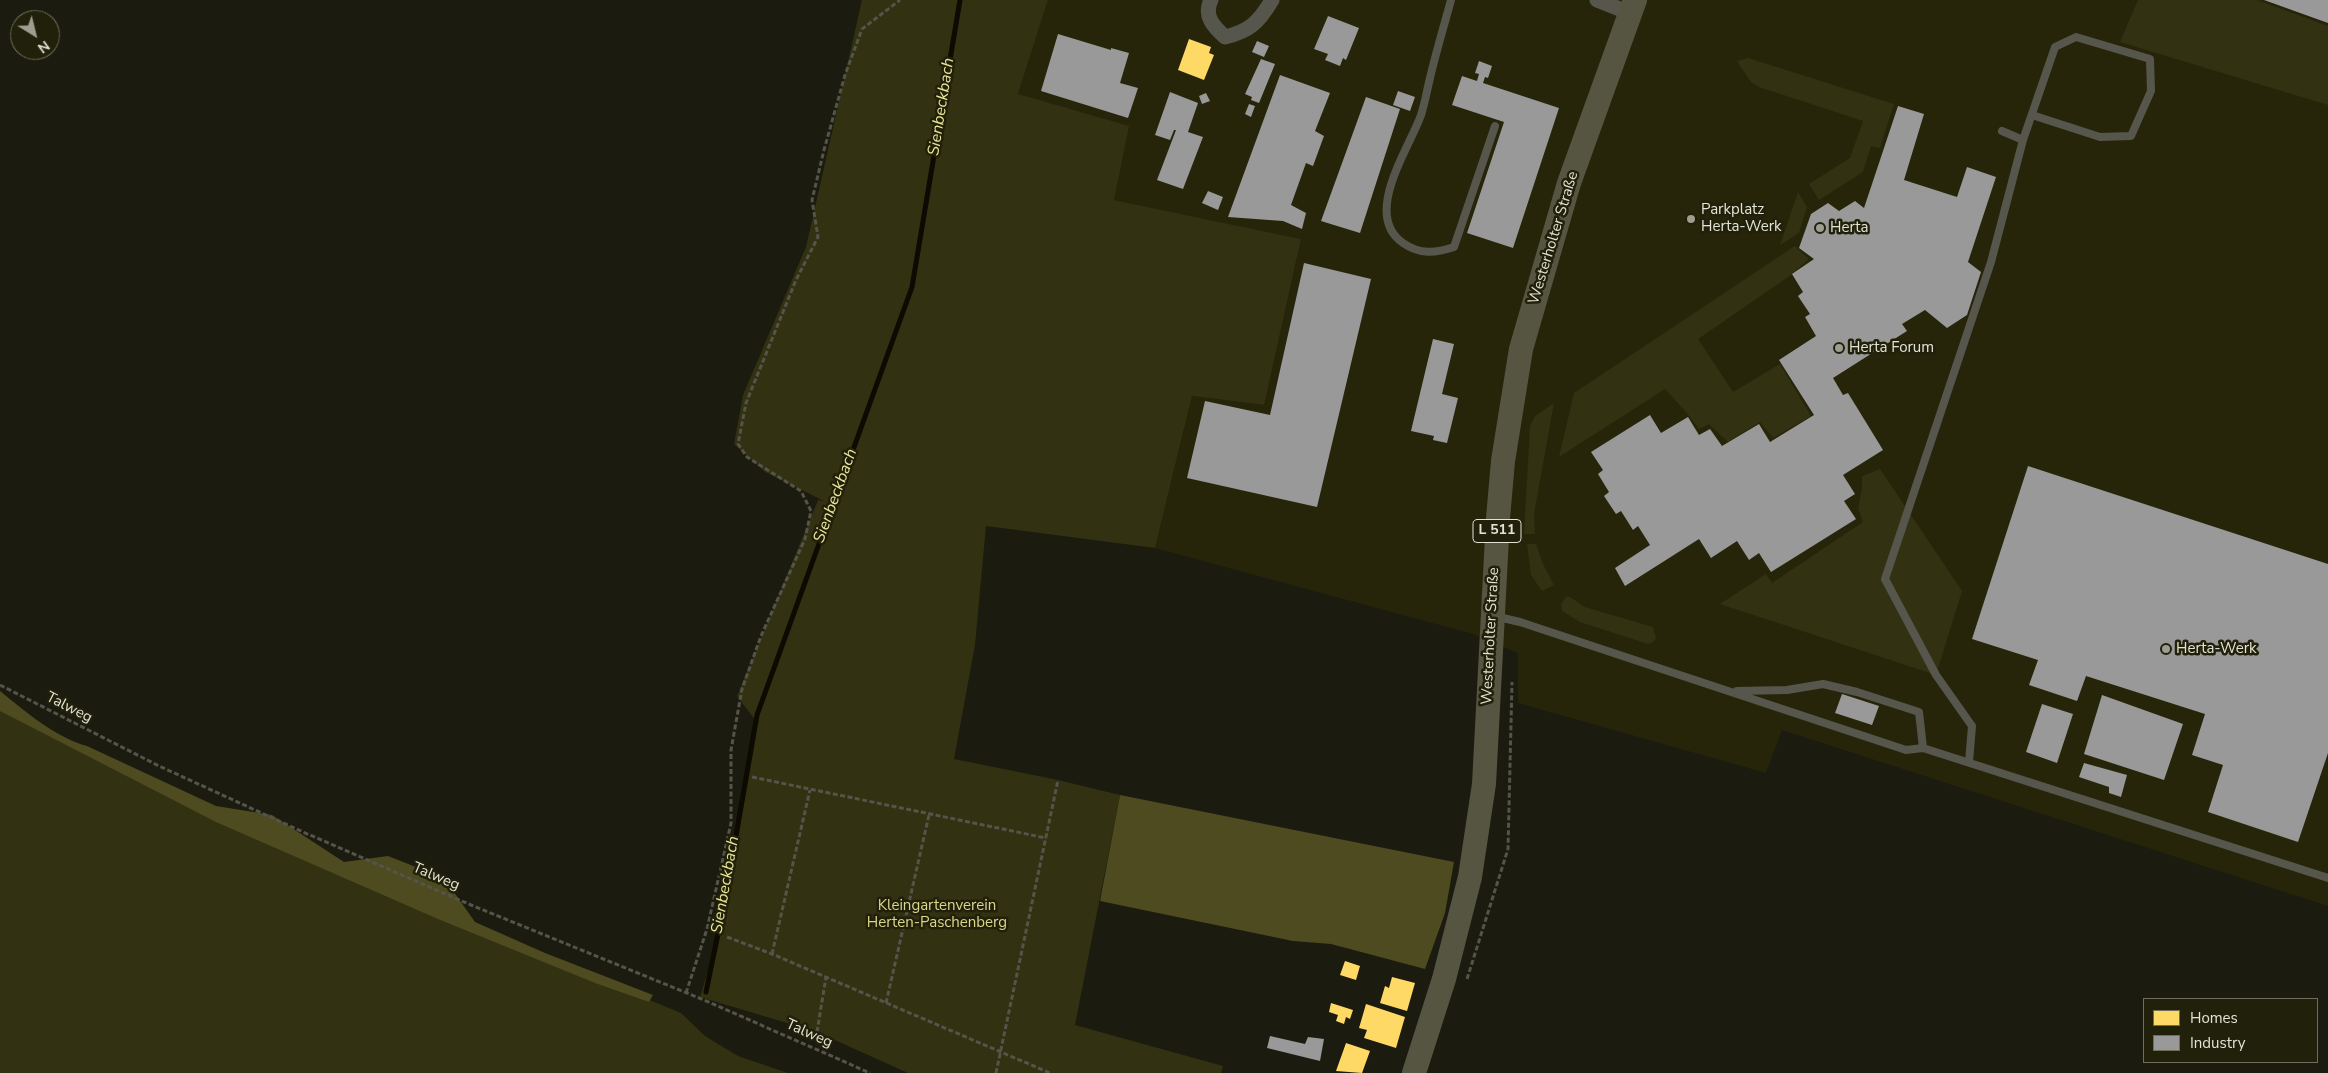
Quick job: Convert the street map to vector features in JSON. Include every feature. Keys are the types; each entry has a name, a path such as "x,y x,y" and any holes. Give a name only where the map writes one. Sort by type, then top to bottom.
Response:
{"main road":[{"name":"Westerholter Straße","path":"1414,1073 1444,979 1470,877 1484,784 1498,518 1504,461 1521,349 1569,183 1632,6"}],"street":[{"path":"1211,0 1208,12 1211,25 1225,37 1244,33 1262,17 1272,0"},
{"path":"1597,0 1632,6"}],"lane":[{"path":"1451,0 1421,114 1395,174 1386,202 1386,222 1401,242 1414,250 1436,253 1454,247 1495,126"},
{"path":"1969,762 1972,726 1936,675 1885,579 1990,262 2024,140 2032,114 2055,48 2076,37 2150,59 2151,91 2131,136 2100,137 2032,114"},
{"path":"2002,131 2024,140"},
{"path":"1492,616 1520,622 1906,750 1924,748 2328,878"},
{"path":"1730,691 1787,690 1823,684 1857,692 1919,712 1924,748"}],"path":[{"path":"686,993 707,930 731,823 731,750 742,689 761,636 805,539 811,511 800,491 747,457 738,444 746,403 796,280 818,237 812,200 848,65 862,29 900,0"},
{"name":"Talweg","path":"0,685 159,766 304,832 480,908 686,993 870,1073"},
{"path":"752,777 1046,838"},
{"path":"996,1073 1058,780"},
{"path":"772,954 810,790"},
{"path":"886,1003 929,814"},
{"path":"1467,980 1508,849"},
{"path":"727,937 772,954 1050,1073"},
{"path":"816,1032 826,977"}],"shaded area":[{"path":"1048,0 2328,0 2328,906 1782,730 1766,773 1518,703 1518,653 1473,634 1155,548 1192,396 1263,405 1301,239 1113,200 1018,94"},
{"path":"0,691 41,723 64,737 216,806 272,815 344,862 388,856 444,878 475,922 545,953 653,995 649,1002 595,983 438,919 216,822 0,711"},
{"path":"1120,795 1454,862 1445,913 1425,969 1331,944 1293,941 1100,901"}],"green space":[{"name":"Kleingartenverein Herten-Paschenberg","path":"862,0 1048,0 1018,94 1129,126 1114,200 1301,239 1264,405 1192,396 1155,548 986,526 975,645 954,759 1058,780 1120,795 1075,1025 1223,1066 1221,1073 908,1073 817,1032 700,997 720,931 756,721 737,696 818,500 824,501 765,472 734,444 743,395 806,247"},
{"path":"2138,0 2257,0 2328,26 2328,105 2120,42"},
{"path":"1748,58 1894,104 1880,148 1871,146 1863,172 1819,200 1809,184 1850,158 1863,121 1759,87 1751,82 1737,61"},
{"path":"1798,192 1807,207 1799,233 1780,245"},
{"path":"1795,246 1809,259 1791,275 1698,339 1733,392 1780,364 1811,416 1773,438 1760,422 1728,442 1709,424 1699,429 1665,389 1559,457 1574,393"},
{"path":"1554,403 1534,514 1535,534 1524,534 1530,426 1535,416"},
{"path":"1880,469 1962,591 1936,675 1720,604 1766,574 1772,583 1863,522 1858,508 1862,489 1862,476"},
{"path":"1527,544 1536,544 1543,564 1554,585 1542,591 1531,575"},
{"path":"1566,597 1570,597 1585,607 1653,627 1656,638 1648,644 1580,622 1562,611 1561,604"},
{"path":"0,705 123,772 334,870 681,1013 705,1036 738,1056 788,1073 0,1073"}],"building: Homes":[{"path":"1189,39 1211,47 1209,53 1214,55 1204,80 1178,70"},
{"path":"1345,961 1360,966 1356,980 1340,975"},
{"path":"1392,977 1415,983 1407,1011 1380,1003 1385,986 1389,988"},
{"path":"1331,1003 1353,1010 1350,1019 1346,1017 1344,1024 1336,1021 1338,1015 1329,1012"},
{"path":"1366,1004 1405,1017 1396,1048 1364,1038 1367,1030 1359,1028"},
{"path":"1346,1043 1370,1051 1362,1073 1336,1071"}],"building: Industry":[{"path":"2264,0 2328,0 2328,23"},
{"path":"1328,16 1359,28 1346,60 1343,58 1340,66 1325,60 1328,54 1314,49"},
{"path":"1058,34 1111,50 1111,48 1129,53 1120,83 1138,88 1128,118 1041,91"},
{"path":"1257,41 1269,46 1264,57 1252,52"},
{"path":"1261,59 1275,64 1259,103 1251,100 1252,97 1245,94"},
{"path":"1479,61 1492,66 1488,78 1485,77 1483,83 1559,108 1513,248 1467,233 1504,122 1452,105 1462,76 1477,81 1479,74 1475,73"},
{"path":"1280,75 1330,93 1315,131 1324,136 1313,166 1306,163 1291,205 1306,213 1302,229 1283,221 1228,217"},
{"path":"1398,91 1415,97 1410,111 1393,105"},
{"path":"1170,92 1198,103 1188,132 1203,137 1183,189 1157,180 1176,130 1174,130 1170,140 1155,135"},
{"path":"1206,93 1210,101 1202,104 1199,96"},
{"path":"1366,97 1400,109 1360,233 1321,221"},
{"path":"1249,104 1255,106 1251,117 1245,114"},
{"name":"Herta Forum","path":"1898,106 1924,114 1904,180 1957,197 1967,167 1996,177 1968,262 1981,272 1967,315 1947,328 1925,310 1902,324 1907,331 1833,378 1843,395 1848,393 1883,450 1843,475 1855,494 1844,501 1856,519 1771,572 1759,553 1749,560 1737,541 1711,558 1699,539 1625,586 1615,568 1650,545 1638,526 1633,530 1621,511 1616,514 1604,496 1609,492 1598,474 1603,470 1591,452 1650,415 1661,433 1688,417 1699,435 1710,429 1722,446 1759,424 1770,442 1814,415 1779,360 1816,336 1805,317 1810,314 1798,296 1803,292 1792,274 1814,259 1799,248 1811,214 1828,203 1839,211 1855,201 1864,208"},
{"path":"1208,191 1223,197 1218,210 1202,203"},
{"path":"1304,263 1371,279 1317,507 1187,478 1205,401 1270,415"},
{"path":"1433,339 1454,344 1442,394 1458,398 1447,443 1433,440 1434,436 1411,431"},
{"name":"Herta-Werk","path":"2028,466 2328,564 2328,753 2298,842 2208,812 2223,765 2192,755 2205,714 2086,676 2077,701 2029,685 2038,660 1972,639"},
{"path":"1842,694 1879,706 1872,725 1835,713"},
{"path":"2102,695 2183,724 2164,780 2084,754"},
{"path":"2042,704 2073,714 2057,763 2026,752"},
{"path":"2084,763 2127,775 2121,797 2109,793 2109,787 2079,777"},
{"path":"1270,1036 1305,1044 1308,1037 1324,1039 1320,1061 1267,1048"}],"waterway":[{"name":"Sienbeckbach","path":"706,992 724,905 757,715 912,287 960,0"}],"place":[{"name":"Parkplatz Herta-Werk","path":"1691,219"},
{"name":"Herta","path":"1820,228"},
{"name":"Herta Forum","path":"1839,348"},
{"name":"Herta-Werk","path":"2166,649"}]}
